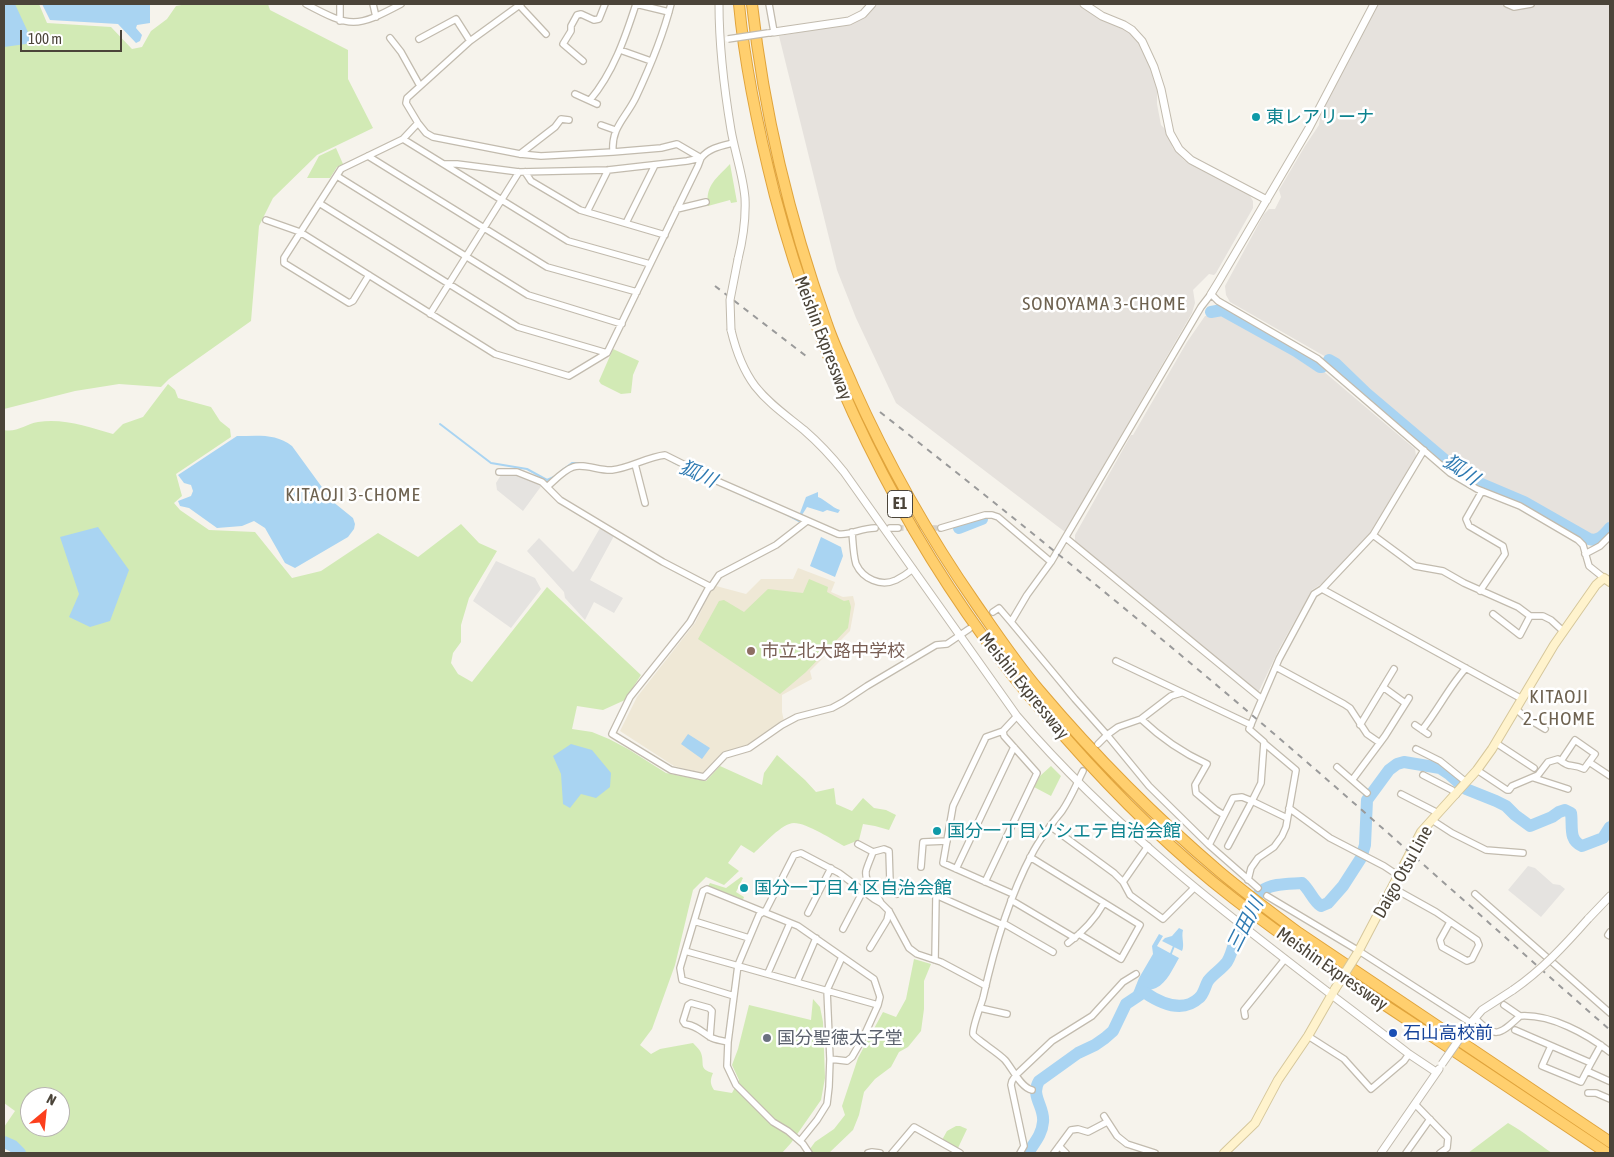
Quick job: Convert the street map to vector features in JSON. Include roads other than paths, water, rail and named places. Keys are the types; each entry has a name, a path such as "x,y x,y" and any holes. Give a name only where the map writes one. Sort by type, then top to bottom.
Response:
{"highway":[{"name":"Meishin Expressway","path":"739,4 741,28 764,155 797,271 817,330 840,384 889,486 923,545 969,616 1006,668 1098,774 1139,816 1194,866 1241,904 1334,971 1606,1153"},
{"name":"Meishin Expressway","path":"752,4 766,97 785,188 803,252 828,326 873,429 931,536 992,628 1037,688 1089,748 1145,804 1220,872 1249,895 1299,933 1610,1142"}],"main road":[{"name":"Daigo Otsu Line","path":"1224,1153 1255,1123 1278,1080 1308,1036 1358,953 1421,832 1477,770 1496,743 1563,631 1596,585 1607,580"}],"street":[{"path":"306,4 340,21 356,22 370,20 401,4"},
{"path":"340,4 340,21"},
{"path":"373,4 376,17"},
{"path":"583,61 563,44 571,31 571,26 577,15 581,14 594,20 599,18 605,4"},
{"path":"590,100 620,50 636,4 669,12"},
{"path":"613,152 615,130 635,99 672,4"},
{"path":"719,4 725,95 745,208 744,230 730,300 731,330 735,348 741,362 757,388 775,407 814,439 837,463 1017,716 1047,751 1078,782 1194,888 1285,959 1334,992 1409,1054 1436,1072"},
{"path":"769,4 771,33"},
{"path":"720,41 849,21 863,14 872,4"},
{"path":"1084,4 1102,16 1132,30 1142,41 1154,67 1161,89 1170,133 1179,149 1191,160 1267,200"},
{"path":"1011,622 1066,538 1196,315 1211,294 1267,200 1318,111 1374,4"},
{"path":"1507,4 1514,7 1531,4"},
{"path":"546,34 520,5 470,41 407,98 406,103 426,133 438,138 520,154 541,156 613,152 660,148 677,144 700,158"},
{"path":"419,39 456,19 470,41"},
{"path":"390,38 401,52 420,86"},
{"path":"620,50 651,61"},
{"path":"574,94 597,104"},
{"path":"520,154 555,127 561,119 568,120"},
{"path":"369,275 353,301 348,303 284,263 284,258 341,169 404,139 418,123"},
{"path":"601,125 615,130"},
{"path":"404,139 568,241 650,264"},
{"path":"266,220 300,232 495,354 569,376 608,353 698,166 700,158 713,148 733,143"},
{"path":"368,156 548,268 637,292"},
{"path":"444,164 522,172 608,170 700,158"},
{"path":"626,223 655,165"},
{"path":"587,212 608,170"},
{"path":"430,314 502,200 522,172"},
{"path":"522,172 531,181 580,210 665,235"},
{"path":"337,176 528,294 622,324"},
{"path":"677,210 706,202"},
{"path":"319,203 518,327 608,353"},
{"path":"1211,294 1218,301 1318,359 1450,473 1482,491 1520,506 1578,540 1582,545 1589,566 1607,580"},
{"path":"1248,880 1251,868 1258,858 1274,847 1286,827 1296,770 1249,729 1276,667 1314,594 1322,589 1373,535 1424,450"},
{"path":"548,486 571,467 613,470 656,456 665,455 718,481 838,534 845,535 864,528 875,528"},
{"path":"635,464 645,503"},
{"path":"499,472 517,472 542,482 560,500 664,562 711,587"},
{"path":"1480,591 1505,554 1503,546 1469,526 1466,519 1482,491"},
{"path":"941,528 985,515 992,515 998,517 1051,562"},
{"path":"807,521 776,545 719,575 690,622 630,697 612,734 671,770 704,778 725,755 749,748 797,717 838,705 936,645 947,644 968,629"},
{"path":"890,528 898,528"},
{"path":"852,532 856,564 866,577 876,582 895,581 913,569"},
{"path":"1373,535 1415,566 1443,571 1480,591 1518,607 1530,616 1543,616 1551,620 1563,631"},
{"path":"1585,554 1600,546 1610,536"},
{"path":"1066,538 1262,700"},
{"path":"1322,589 1522,699"},
{"path":"993,612 999,608 1149,786 1209,845 1258,888"},
{"path":"1493,614 1520,635 1530,616"},
{"path":"1116,661 1251,725"},
{"path":"1276,667 1350,708 1360,725 1380,743"},
{"path":"1422,730 1435,714 1455,680 1466,668"},
{"path":"1360,725 1394,669"},
{"path":"1353,779 1380,743 1407,701 1383,687"},
{"path":"1098,744 1118,728 1141,719 1171,696 1181,693"},
{"path":"1516,709 1525,717 1545,728"},
{"path":"1017,716 1003,731 986,737 953,806 943,863 985,882 1077,936 1121,959 1140,925 1030,857"},
{"path":"1141,719 1190,756 1207,764 1196,785 1196,793 1224,815"},
{"path":"1415,725 1428,734"},
{"path":"985,882 1037,773 1004,736 1003,731"},
{"path":"1477,770 1507,790 1510,790 1512,786 1534,778 1548,762 1558,759 1561,761 1568,765 1576,765 1584,769 1595,754 1575,740 1561,761"},
{"path":"1228,846 1261,783 1264,743"},
{"path":"1496,743 1526,765 1534,768"},
{"path":"956,869 1014,747"},
{"path":"1416,749 1440,761 1462,788 1452,790 1423,775"},
{"path":"1589,762 1610,776"},
{"path":"1337,767 1367,793"},
{"path":"1032,1090 1028,1089 996,1050 974,1036 972,1032 1012,897 1030,857 1068,801 1083,770"},
{"path":"1534,778 1568,789"},
{"path":"1401,794 1438,814"},
{"path":"1209,845 1233,798 1242,797 1287,818"},
{"path":"1289,808 1330,838 1399,876"},
{"path":"1432,820 1452,833 1486,850 1523,853"},
{"path":"1050,826 1114,873 1123,882 1130,894 1163,919 1194,888"},
{"path":"921,867 923,842 946,842"},
{"path":"858,844 873,852 884,849 889,851 890,882 897,894"},
{"path":"1123,882 1148,846"},
{"path":"873,852 866,876 881,903"},
{"path":"809,1153 800,1141 773,1122 736,1085 727,1066 728,1042 738,965 759,915 766,910 794,856 801,853 831,868 881,903 889,911 909,948 917,954 934,960 986,986"},
{"path":"808,913 831,868"},
{"path":"1393,888 1436,912 1477,940 1479,944 1472,959 1467,961 1442,947 1440,940 1450,922"},
{"path":"734,996 682,980 680,968 703,891 707,889 790,923 816,938 874,978 880,996 864,1038 852,1057 847,1061 830,1059"},
{"path":"843,929 863,891"},
{"path":"927,891 1003,924 1053,952"},
{"path":"1475,894 1610,1013"},
{"path":"934,960 936,895"},
{"path":"1267,896 1471,1022 1483,1026 1492,1032 1499,1032 1520,1016"},
{"path":"1381,1153 1471,1022 1489,1004 1535,974 1610,896"},
{"path":"1068,943 1097,915 1104,903"},
{"path":"870,948 889,911"},
{"path":"694,921 749,938"},
{"path":"768,973 790,923"},
{"path":"1610,932 1608,935 1610,936"},
{"path":"798,982 816,938"},
{"path":"685,950 878,1005"},
{"path":"800,1141 827,1104 830,1059 827,990 842,957"},
{"path":"1245,1016 1244,1010 1285,959"},
{"path":"1020,1153 1024,1146 1011,1085 1012,1081 1052,1041 1092,1016 1123,982 1136,974"},
{"path":"710,1037 712,1011 709,1008 692,1003 688,1005 682,1021 685,1024 694,1026 710,1037 728,1042"},
{"path":"1504,1005 1520,1016 1529,1016 1552,1022 1591,1037 1610,1052"},
{"path":"980,1008 1007,1014"},
{"path":"1514,1030 1591,1063"},
{"path":"1308,1036 1344,1059 1370,1089 1404,1061 1409,1054"},
{"path":"1551,1046 1542,1066 1581,1082 1601,1045"},
{"path":"1586,1071 1609,1081"},
{"path":"1588,1093 1596,1093 1610,1099"},
{"path":"1415,1104 1448,1138 1447,1148 1440,1153"},
{"path":"1054,1153 1071,1130 1078,1128 1088,1132 1106,1119 1117,1136 1126,1144 1155,1153"},
{"path":"1406,1153 1430,1119"},
{"path":"892,1153 914,1127 960,1153"},
{"path":"1059,1146 1066,1153"},
{"path":"944,1153 947,1147"},
{"path":"868,1153 880,1153"}],"water":[{"path":"4,4 15,4 33,43 4,47"},
{"path":"42,4 150,4 150,23 137,25 136,28 142,35 140,41 136,43 118,24 50,20"},
{"path":"237,436 273,437 292,446 332,501 353,518 354,529 348,537 295,568 285,563 265,528 254,521 242,526 217,528 189,508 180,506 178,501 191,496 193,491 191,485 184,483 178,475"},
{"path":"818,492 818,497 840,510 838,513 827,510 823,512 807,507 802,515 800,513 806,497"},
{"path":"98,527 129,570 110,621 90,627 69,617 79,594 60,537"},
{"path":"821,537 841,547 843,556 835,577 810,566"},
{"path":"688,734 710,748 702,759 681,744"},
{"path":"571,744 592,750 611,773 610,787 596,798 581,794 570,808 563,804 561,774 553,756"},
{"path":"1179,928 1183,930 1182,951 1162,941 1172,936"},
{"path":"1159,934 1163,936 1157,946 1179,958 1160,986 1136,996 1133,993 1139,978 1153,954 1152,946"}],"waterway":[{"name":"狐川","path":"1211,312 1222,310 1322,367"},
{"name":"狐川","path":"1329,360 1336,364 1366,393 1465,477 1524,502 1589,539 1598,539 1610,528"},
{"name":"狐川","path":"440,424 491,463 527,469 547,480 556,476"},
{"name":"狐川","path":"673,462 714,482"},
{"name":"狐川","path":"561,471 572,463 583,463"},
{"name":"狐川","path":"750,499 766,505"},
{"name":"狐川","path":"786,514 799,521"},
{"name":"狐川","path":"959,528 982,519"},
{"name":"三田川","path":"1028,1153 1042,1127 1042,1111 1036,1092 1039,1081 1078,1053 1095,1045 1113,1031 1126,1004 1144,992 1164,1003 1178,1006 1192,1003 1199,998 1208,981 1227,962 1245,914 1254,899 1266,888 1281,884 1302,883 1318,904 1321,906 1328,903 1343,886 1361,858 1365,845 1367,800 1389,770 1397,764 1404,762 1440,768 1466,789 1506,806 1530,826 1565,810 1571,813 1573,836 1582,846 1603,838 1610,827"},
{"path":"1170,956 1174,946"},
{"name":"三田川","path":"1126,1004 1136,993"},
{"name":"三田川","path":"4,1142 13,1146 20,1153"}],"tunnel":[{"path":"898,528 941,528"}],"railway":[{"path":"715,286 806,356"},
{"path":"880,412 999,506 1232,698 1347,797 1610,1030"}],"place":[{"name":"東レアリーナ","path":"1256,117"},
{"name":"市立北大路中学校","path":"751,651"},
{"name":"国分一丁目ソシエテ自治会館","path":"937,831"},
{"name":"国分一丁目４区自治会館","path":"744,888"},
{"name":"石山高校前","path":"1393,1033"},
{"name":"国分聖徳太子堂","path":"767,1038"}],"district":[{"name":"SONOYAMA 3-CHOME","path":"1104,304"},
{"name":"KITAOJI 3-CHOME","path":"353,495"},
{"name":"KITAOJI 2-CHOME","path":"1559,708"}]}
